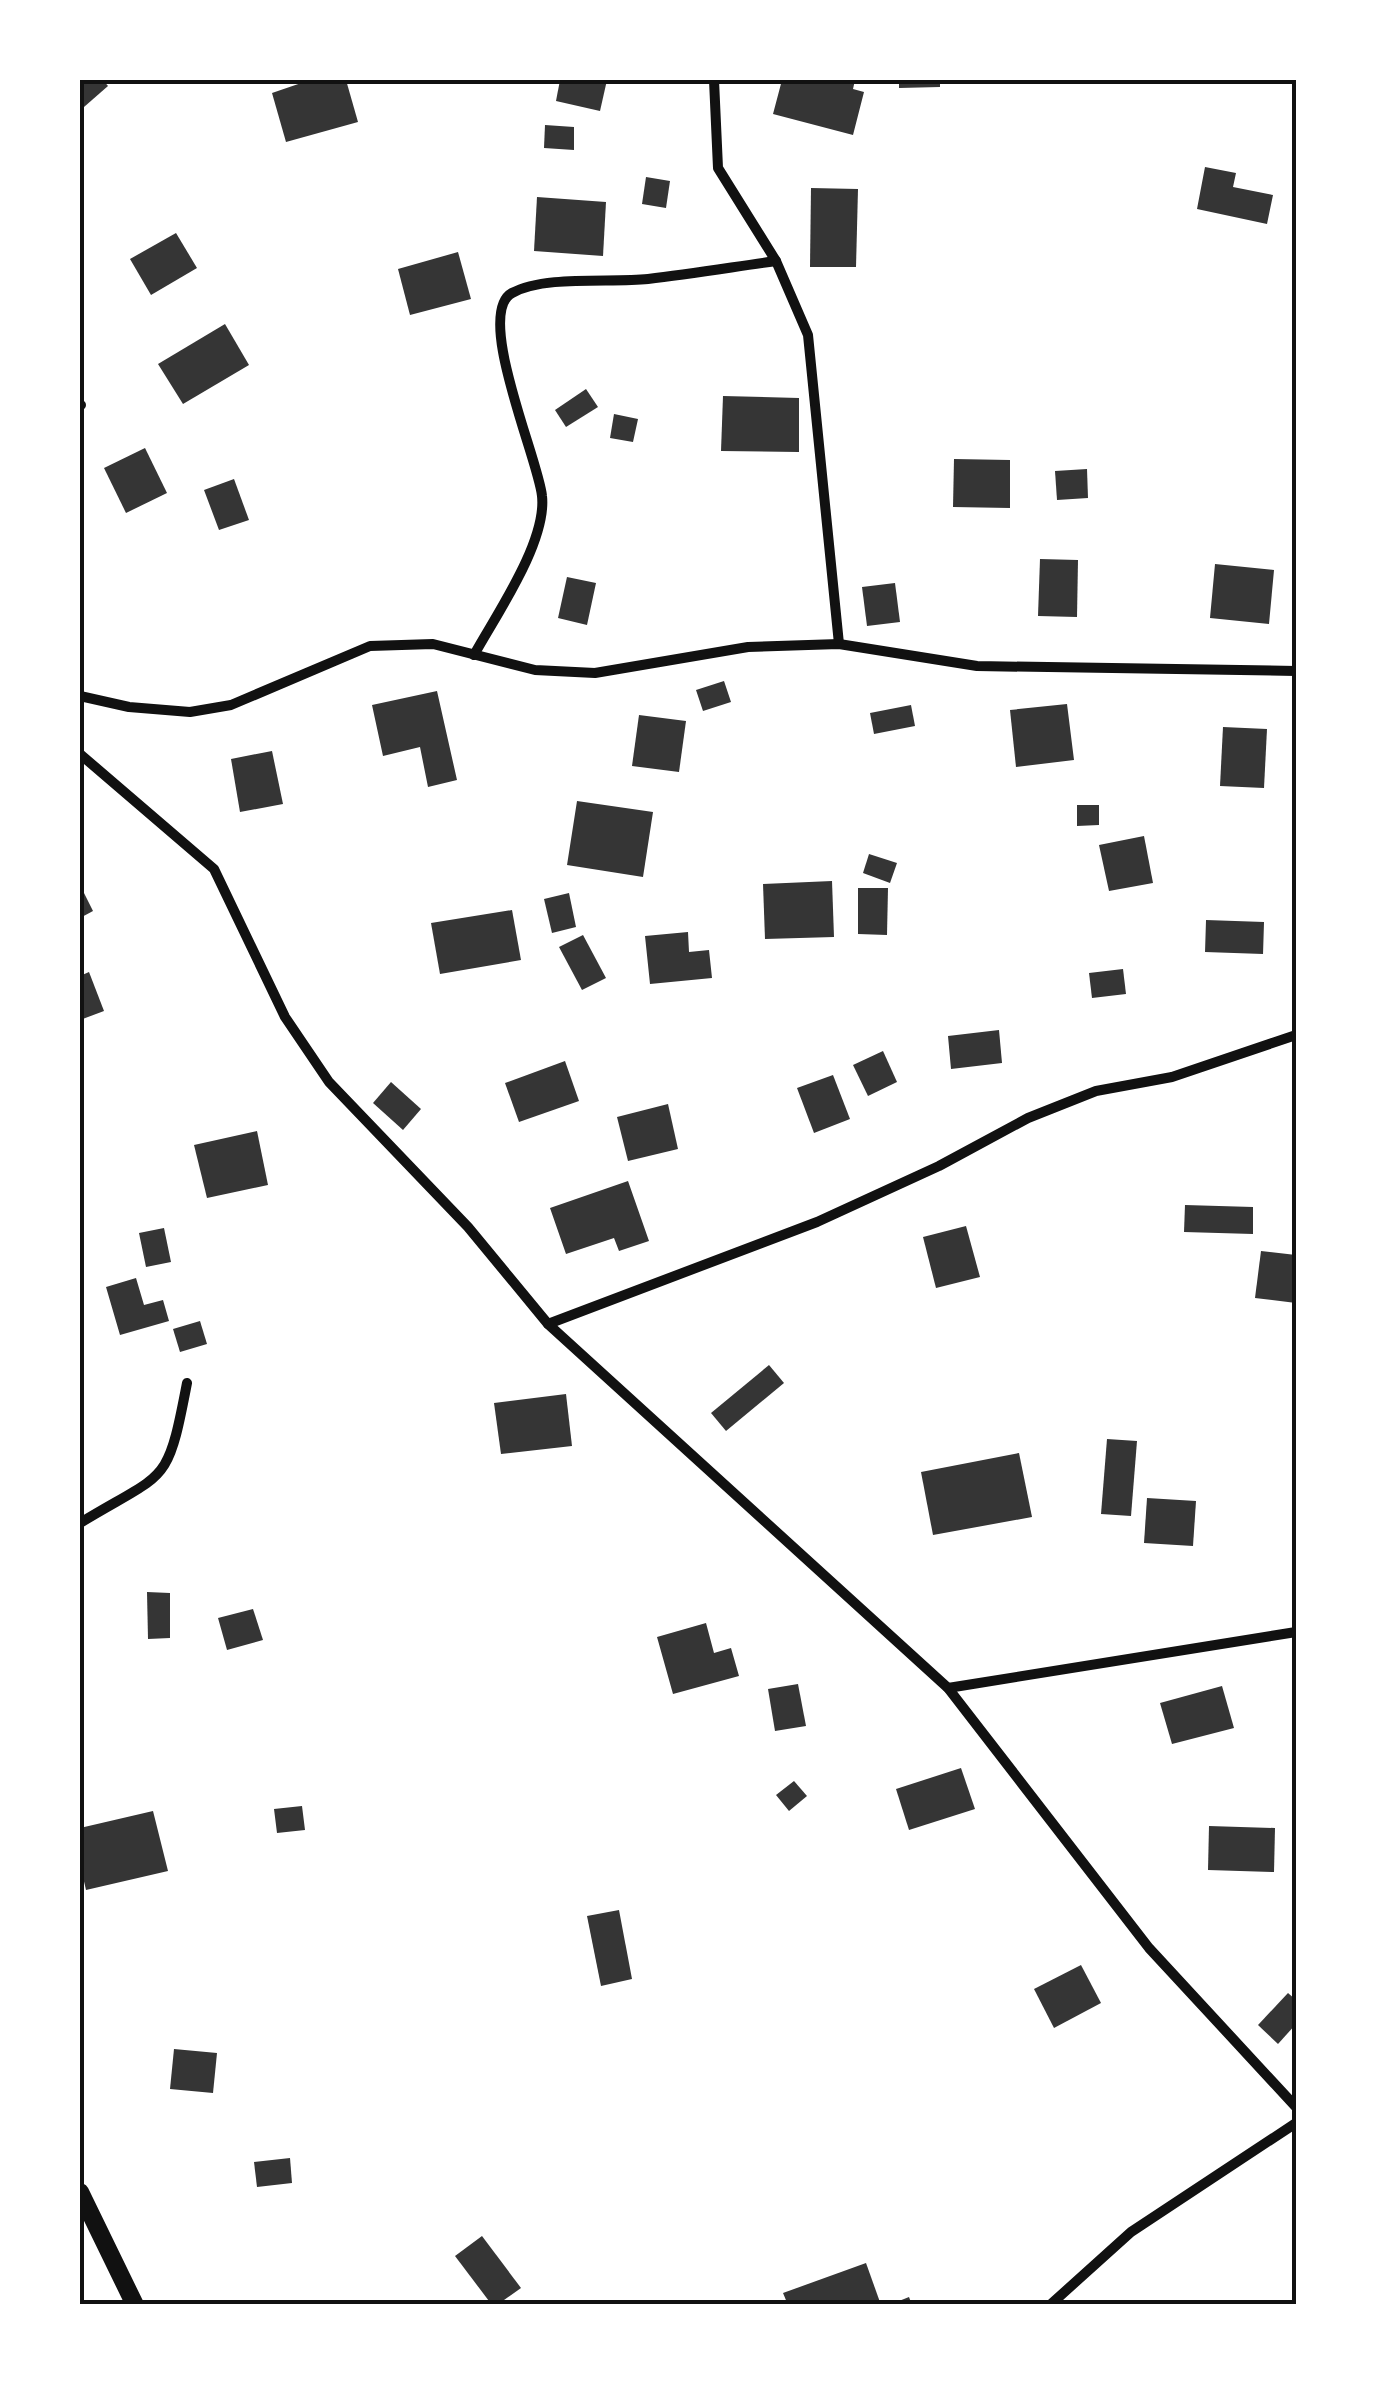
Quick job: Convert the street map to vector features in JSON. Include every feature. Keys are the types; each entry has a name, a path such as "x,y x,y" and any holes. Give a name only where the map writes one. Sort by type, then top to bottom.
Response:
{"street":[{"path":"714,80 718,168 776,261 808,336 839,644"},
{"path":"474,655 517,578 537,530 543,498 518,424 507,366 501,306 508,295 529,286 645,279 776,261"},
{"path":"80,696 128,707 190,712 231,705 370,646 433,644 535,670 595,673 748,647 839,644 977,666 1296,671"},
{"path":"80,754 214,868 284,1017 329,1082 468,1226 548,1324 948,1688 1149,1948 1296,2106"},
{"path":"548,1324 817,1222 939,1166 1028,1118 1096,1090 1172,1077 1296,1035"},
{"path":"80,1523 154,1482 173,1455 186,1383"},
{"path":"948,1688 1296,1632"},
{"path":"1050,2305 1131,2232 1296,2123"},
{"path":"80,2192 135,2305"}],"building":[{"path":"80,80 103,80 108,86 84,107"},
{"path":"310,80 346,80 358,122 286,142 272,93"},
{"path":"560,80 607,80 600,111 556,101"},
{"path":"782,80 855,80 853,89 864,92 853,135 773,114"},
{"path":"899,80 940,80 940,87 899,88"},
{"path":"545,125 574,127 574,150 544,148"},
{"path":"1205,167 1236,173 1233,187 1273,195 1267,224 1197,209"},
{"path":"646,177 670,181 666,208 642,204"},
{"path":"811,188 858,189 856,267 810,267"},
{"path":"537,197 606,202 603,256 534,251"},
{"path":"176,233 197,268 151,295 130,259"},
{"path":"458,252 471,299 410,315 398,269"},
{"path":"225,324 249,365 183,404 158,364"},
{"path":"586,389 598,407 566,427 555,410"},
{"path":"723,396 799,398 799,452 721,451"},
{"path":"614,414 638,419 633,442 610,438"},
{"path":"145,448 167,493 126,513 104,468"},
{"path":"954,459 1010,460 1010,508 953,507"},
{"path":"1087,469 1088,498 1057,500 1055,471"},
{"path":"234,479 249,520 219,530 204,490"},
{"path":"1040,559 1078,560 1077,617 1038,616"},
{"path":"1215,564 1274,570 1269,624 1210,618"},
{"path":"567,577 596,583 587,625 558,618"},
{"path":"895,583 900,622 867,626 862,587"},
{"path":"724,681 731,702 703,711 696,690"},
{"path":"437,691 457,780 428,787 420,747 383,756 372,705"},
{"path":"1067,704 1074,760 1016,767 1010,710"},
{"path":"911,705 915,726 874,734 870,713"},
{"path":"639,715 686,721 679,772 632,766"},
{"path":"1223,727 1267,729 1264,788 1220,786"},
{"path":"272,751 283,804 240,812 231,759"},
{"path":"577,801 653,812 643,877 567,865"},
{"path":"1077,805 1099,805 1099,825 1077,826"},
{"path":"1144,836 1153,883 1109,891 1099,845"},
{"path":"869,854 897,863 890,883 863,873"},
{"path":"832,881 834,937 765,939 763,884"},
{"path":"80,885 93,911 80,918"},
{"path":"858,888 888,888 887,935 858,934"},
{"path":"569,893 576,927 552,933 544,899"},
{"path":"512,910 521,960 440,974 431,923"},
{"path":"1206,920 1264,922 1263,954 1205,952"},
{"path":"688,932 689,952 709,950 712,978 650,984 645,936"},
{"path":"583,935 606,978 582,990 559,947"},
{"path":"1123,969 1126,994 1092,998 1089,973"},
{"path":"89,972 104,1011 80,1020 80,976"},
{"path":"999,1030 1002,1063 951,1069 948,1036"},
{"path":"883,1051 897,1082 868,1096 853,1065"},
{"path":"565,1061 579,1101 519,1122 505,1083"},
{"path":"833,1075 850,1119 814,1133 797,1088"},
{"path":"391,1082 421,1109 403,1130 373,1103"},
{"path":"668,1104 678,1149 628,1161 617,1117"},
{"path":"257,1131 268,1185 207,1198 194,1145"},
{"path":"628,1181 649,1241 619,1251 614,1238 566,1254 550,1208"},
{"path":"1185,1205 1253,1207 1253,1234 1184,1232"},
{"path":"966,1226 980,1277 936,1288 923,1237"},
{"path":"164,1228 171,1262 146,1267 139,1233"},
{"path":"1261,1251 1296,1255 1296,1303 1255,1298"},
{"path":"136,1278 144,1305 163,1300 169,1321 120,1335 106,1287"},
{"path":"200,1321 207,1344 180,1352 173,1329"},
{"path":"769,1365 784,1383 726,1431 711,1413"},
{"path":"566,1394 572,1446 501,1454 494,1403"},
{"path":"1107,1439 1137,1441 1131,1516 1101,1514"},
{"path":"1019,1453 1032,1517 933,1535 921,1472"},
{"path":"1147,1498 1196,1501 1193,1546 1144,1543"},
{"path":"147,1592 170,1593 170,1638 148,1639"},
{"path":"253,1609 263,1640 227,1650 218,1618"},
{"path":"706,1623 714,1653 731,1648 739,1676 673,1694 657,1637"},
{"path":"798,1684 806,1726 775,1731 768,1689"},
{"path":"1222,1686 1234,1728 1172,1744 1160,1703"},
{"path":"961,1768 975,1809 909,1830 896,1789"},
{"path":"794,1781 807,1796 789,1811 776,1795"},
{"path":"302,1806 305,1830 277,1833 274,1809"},
{"path":"153,1811 168,1871 86,1890 80,1864 80,1828"},
{"path":"1209,1826 1275,1828 1274,1872 1208,1870"},
{"path":"619,1910 632,1979 601,1986 587,1916"},
{"path":"1081,1965 1101,2003 1054,2028 1034,1989"},
{"path":"1288,1993 1296,2000 1296,2024 1278,2044 1258,2025"},
{"path":"174,2049 217,2053 213,2093 170,2089"},
{"path":"290,2158 292,2183 257,2187 254,2162"},
{"path":"482,2236 521,2288 497,2305 492,2305 455,2256"},
{"path":"866,2263 881,2305 788,2305 783,2293"},
{"path":"909,2297 912,2305 889,2305"}]}
